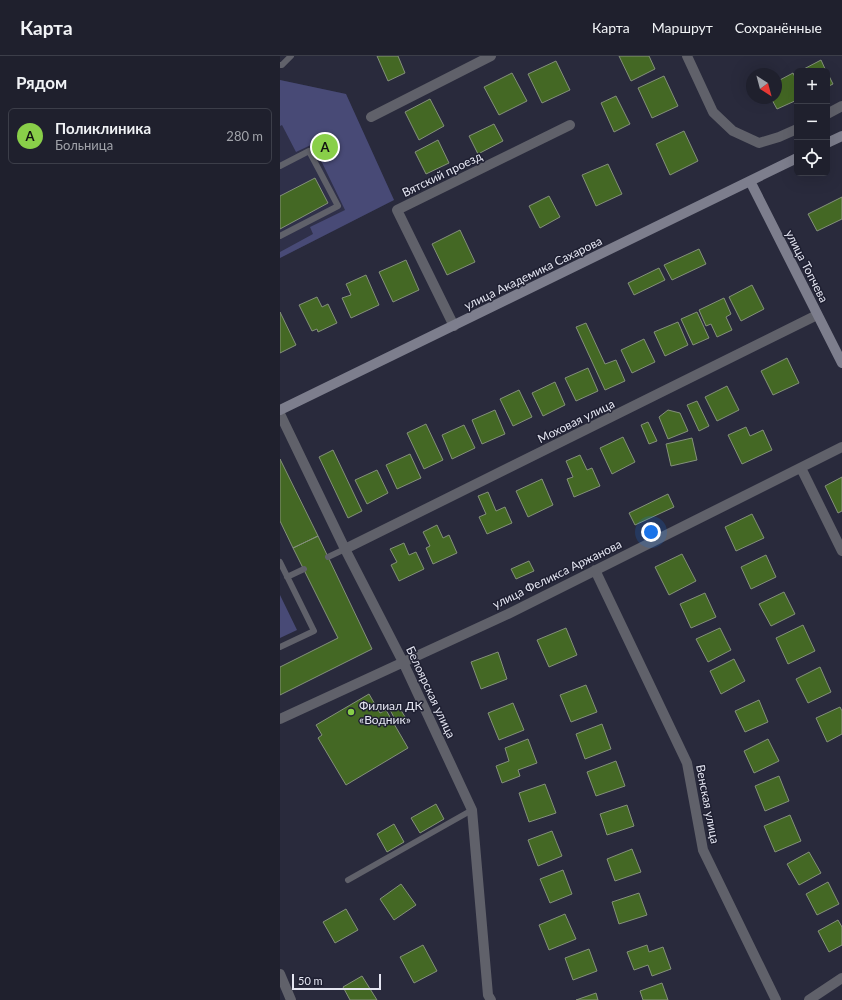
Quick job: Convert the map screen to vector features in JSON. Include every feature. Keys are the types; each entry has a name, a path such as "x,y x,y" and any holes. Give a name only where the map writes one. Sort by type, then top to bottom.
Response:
{"street":[{"path":"372,117 491,56"},
{"path":"687,56 713,112 733,131 759,142 779,137 794,130"},
{"path":"830,112 842,106"},
{"name":"Вятский проезд","path":"454,326 397,210 570,125"},
{"path":"830,142 842,136"},
{"name":"улица Академика Сахарова","path":"280,410 794,159"},
{"name":"улица Топчева","path":"750,181 842,363"},
{"name":"Моховая улица","path":"345,549 817,315"},
{"name":"Белоярская улица","path":"280,414 345,549 403,662 472,810 488,995 491,1000"},
{"name":"улица Феликса Аржанова","path":"280,719 508,614 842,448"},
{"path":"801,468 842,551"},
{"name":"Венская улица","path":"595,570 687,763 704,850 776,1000"},
{"path":"280,974 291,1000"},
{"path":"809,1000 842,978"}],"lane":[{"path":"280,65 282,65 291,56"},
{"path":"280,166 310,151 338,206 280,236"},
{"path":"328,557 345,549"},
{"path":"280,562 314,631 280,647"},
{"path":"287,577 304,569"},
{"path":"348,880 472,810"}],"shaded area":[{"path":"280,80 346,94 394,200 280,258"},
{"path":"280,80 346,94 394,200 280,258 280,252 313,234 310,227 345,210 313,144 296,152 282,125 280,126"},
{"path":"280,595 297,630 280,638"}],"building":[{"path":"377,56 398,56 405,73 388,81"},
{"path":"619,56 649,56 655,69 631,81"},
{"path":"821,60 825,68 806,68"},
{"path":"556,61 570,90 542,103 528,74"},
{"path":"512,73 527,101 499,115 484,87"},
{"path":"793,73 794,101 777,109 774,104 782,104 782,79"},
{"path":"664,76 678,106 652,118 638,88"},
{"path":"830,78 833,84 830,86"},
{"path":"616,96 630,124 614,132 601,103"},
{"path":"430,99 444,126 419,140 405,112"},
{"path":"494,124 503,141 478,154 469,136"},
{"path":"684,131 698,161 670,175 656,144"},
{"path":"438,140 449,163 426,174 415,152"},
{"path":"608,164 622,194 596,206 582,175"},
{"path":"315,178 328,203 280,229 280,196"},
{"path":"549,196 560,217 540,228 529,206"},
{"path":"842,197 842,219 817,231 808,214"},
{"path":"460,230 475,262 447,275 432,244"},
{"path":"699,249 706,264 672,280 664,265"},
{"path":"406,260 419,290 393,302 379,272"},
{"path":"659,268 665,280 634,295 628,283"},
{"path":"366,275 379,305 351,318 342,298 351,295 346,284"},
{"path":"752,285 764,309 741,321 729,297"},
{"path":"317,297 322,307 328,304 337,323 318,332 317,329 312,331 299,305"},
{"path":"724,298 731,314 726,317 732,330 717,337 711,324 706,326 699,310"},
{"path":"280,312 296,345 280,353"},
{"path":"697,312 709,338 693,345 681,319"},
{"path":"678,322 688,345 665,356 654,332"},
{"path":"586,323 605,364 616,360 625,381 605,390 576,327"},
{"path":"644,339 655,362 632,373 621,350"},
{"path":"787,358 799,383 773,395 761,371"},
{"path":"588,368 598,391 576,401 565,378"},
{"path":"555,382 565,405 543,416 532,393"},
{"path":"727,386 739,410 717,421 705,397"},
{"path":"519,390 532,417 513,426 500,399"},
{"path":"697,401 709,426 699,431 687,405"},
{"path":"495,410 505,434 482,444 472,420"},
{"path":"668,410 680,413 688,431 668,439 659,417"},
{"path":"648,422 657,441 649,444 641,425"},
{"path":"426,424 443,460 424,469 407,433"},
{"path":"464,425 475,448 452,459 442,435"},
{"path":"746,427 750,436 763,430 772,450 742,464 728,435"},
{"path":"623,437 635,462 612,474 600,448"},
{"path":"692,438 697,460 671,466 666,444"},
{"path":"333,450 362,511 348,518 319,457"},
{"path":"410,454 421,478 397,489 386,465"},
{"path":"580,455 587,470 592,468 600,486 574,497 567,479 573,477 566,461"},
{"path":"280,459 318,536 293,548 280,521"},
{"path":"377,470 388,493 367,504 355,480"},
{"path":"842,477 842,511 838,513 825,486"},
{"path":"542,479 553,505 528,517 516,491"},
{"path":"488,492 496,511 505,507 512,523 487,534 479,517 486,514 478,496"},
{"path":"668,494 674,507 635,525 629,513"},
{"path":"752,514 764,538 736,551 725,527"},
{"path":"437,525 443,538 449,535 457,553 433,564 426,548 430,546 423,532"},
{"path":"318,536 372,649 280,695 280,667 338,638 293,548"},
{"path":"404,543 409,555 416,552 424,569 399,581 391,565 397,562 390,549"},
{"path":"682,554 696,581 669,595 655,567"},
{"path":"766,555 776,577 751,589 741,567"},
{"path":"529,561 534,571 516,579 511,569"},
{"path":"784,592 795,614 771,626 759,604"},
{"path":"705,593 716,617 691,628 680,604"},
{"path":"803,625 815,651 788,664 776,638"},
{"path":"566,628 577,655 549,667 537,640"},
{"path":"720,628 731,650 708,662 696,639"},
{"path":"498,652 507,679 481,689 471,662"},
{"path":"734,659 745,681 721,694 710,671"},
{"path":"820,667 831,692 808,703 796,679"},
{"path":"586,685 597,712 571,722 560,695"},
{"path":"369,694 380,713 386,710 408,748 346,785 318,738 322,735 316,725"},
{"path":"759,700 768,722 745,732 735,711"},
{"path":"513,703 524,730 499,740 488,713"},
{"path":"397,704 407,720 398,725 389,708"},
{"path":"840,707 842,711 842,734 827,742 816,718"},
{"path":"602,724 611,749 585,759 576,734"},
{"path":"528,739 537,763 518,770 520,776 502,783 496,766 509,761 505,748"},
{"path":"768,739 779,761 754,773 744,751"},
{"path":"616,761 625,786 596,796 587,772"},
{"path":"779,776 789,801 765,811 755,786"},
{"path":"545,784 556,813 529,822 519,793"},
{"path":"436,804 444,819 420,833 411,818"},
{"path":"627,805 634,826 607,835 600,814"},
{"path":"790,815 801,841 775,852 764,826"},
{"path":"394,824 404,842 387,852 377,834"},
{"path":"552,831 562,856 538,866 528,840"},
{"path":"632,849 641,872 615,881 607,859"},
{"path":"809,852 821,873 799,885 787,864"},
{"path":"563,870 572,894 550,903 540,879"},
{"path":"828,882 839,904 817,915 806,894"},
{"path":"401,884 416,905 394,920 380,899"},
{"path":"639,893 647,915 619,924 612,902"},
{"path":"346,909 358,930 335,943 323,922"},
{"path":"565,914 576,939 549,950 539,925"},
{"path":"838,920 842,927 842,945 829,952 818,931"},
{"path":"423,945 437,971 414,983 400,957"},
{"path":"647,945 649,952 663,947 671,969 652,976 648,965 634,970 627,952"},
{"path":"589,949 597,971 573,980 565,958"},
{"path":"362,976 377,1000 350,1000 343,987"},
{"path":"662,983 668,1000 643,1000 640,991"},
{"path":"596,993 598,1000 576,1000"}],"place":[{"name":"Поликлиника","path":"325,147"},
{"name":"Филиал ДК «Водник»","path":"351,712"}]}
